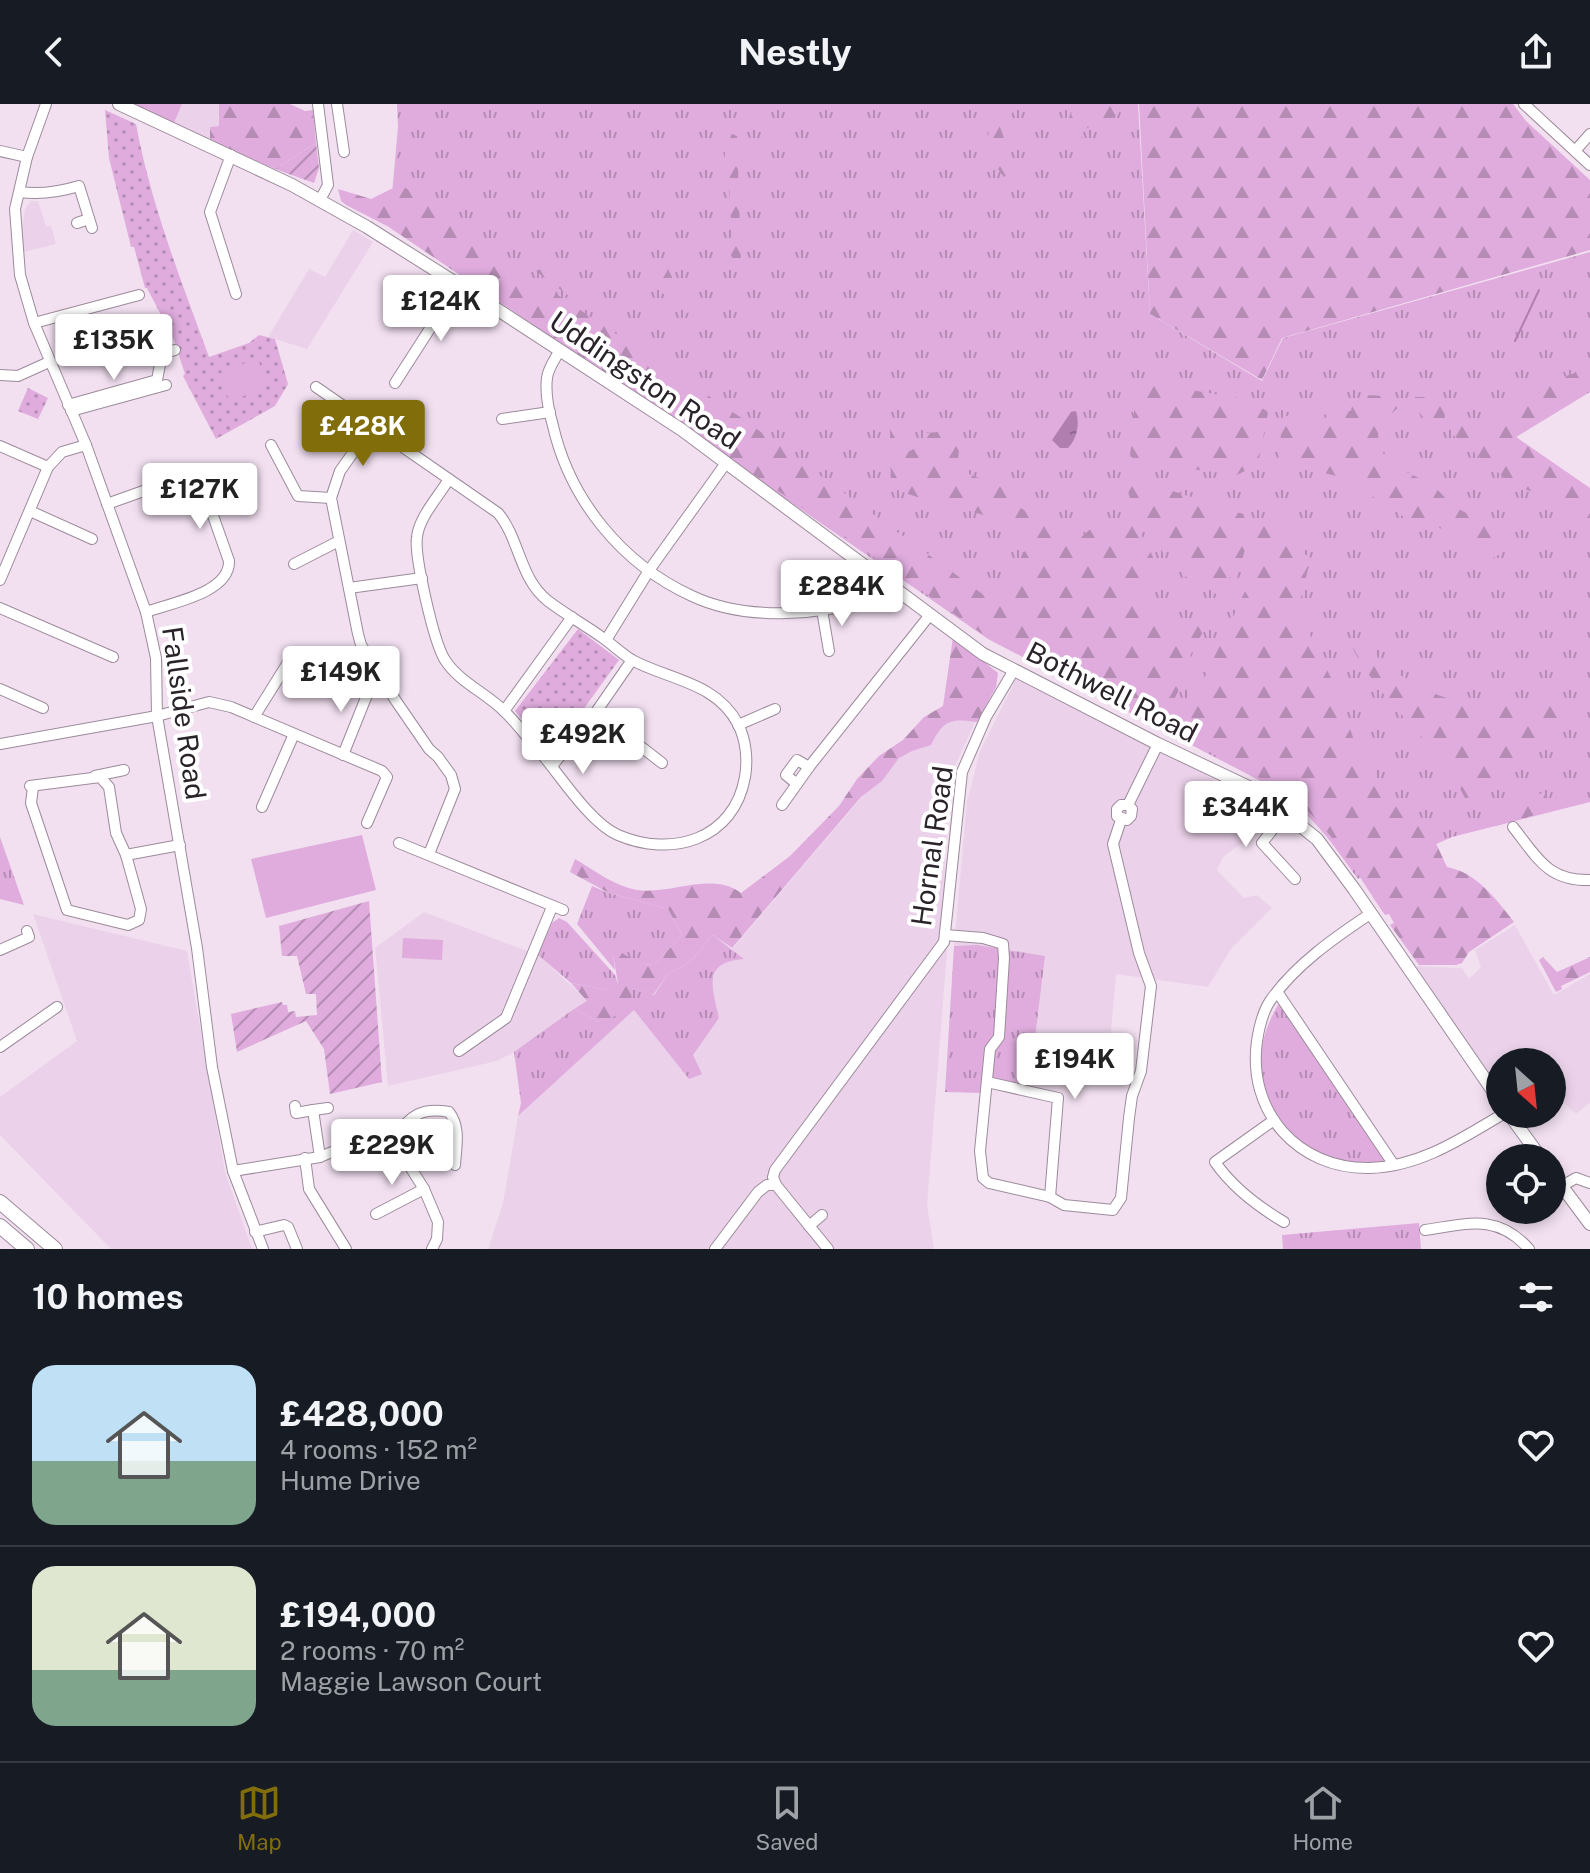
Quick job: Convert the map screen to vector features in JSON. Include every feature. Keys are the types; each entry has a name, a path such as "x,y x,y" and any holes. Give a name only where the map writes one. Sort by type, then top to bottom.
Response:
{"highway":[{"path":"0,1202 55,1249"},
{"path":"0,1226 27,1249"}],"main road":[{"name":"Uddingston Road","path":"119,104 320,200 458,285 682,430 900,595"},
{"name":"Bothwell Road","path":"900,595 983,654 1257,791 1317,839 1486,1081"},
{"path":"1566,1191 1590,1224"}],"street":[{"name":"Fallside Road","path":"46,104 27,157 15,209 18,260 34,323 86,445 146,612 156,658 157,716 205,1000 212,1067 233,1171 263,1249"},
{"path":"318,104 328,185 320,200"},
{"path":"337,104 344,152"},
{"path":"1524,104 1590,165"},
{"path":"321,125 339,121"},
{"path":"1575,151 1590,134"},
{"path":"0,151 27,157"},
{"path":"231,155 210,212 236,294"},
{"path":"20,192 60,192 78,182 90,224 77,223"},
{"path":"395,383 458,285"},
{"path":"34,323 139,295"},
{"path":"69,408 157,380 162,354 175,350"},
{"path":"560,350 547,379 550,412 567,474 602,527 628,554 692,596 722,606 786,614 872,599"},
{"path":"0,375 18,376 49,362"},
{"path":"69,408 166,385"},
{"path":"316,387 372,426 449,479 498,513 505,520 530,579 545,599 632,660 695,685 713,695 728,709 738,725 746,758 743,790 719,826 698,839 659,846 614,834 593,815 504,711 467,683 445,661 434,636 417,537 424,518 449,479"},
{"path":"502,419 550,412"},
{"path":"372,426 340,471 331,498 361,645 429,749 445,767 455,789 429,854"},
{"path":"0,580 4,558 30,511 48,467 62,452 86,445"},
{"path":"271,445 298,496 331,498"},
{"path":"0,446 48,467"},
{"path":"606,640 650,569 726,463"},
{"path":"107,504 180,478 198,483 209,505 229,561 225,579 217,587 146,612"},
{"path":"30,511 92,539"},
{"path":"294,564 339,541"},
{"path":"349,588 422,578"},
{"path":"0,608 113,657"},
{"path":"822,610 829,651"},
{"path":"782,805 797,784 786,775 797,760 809,767 929,616"},
{"path":"504,711 572,617"},
{"path":"552,766 596,712 632,660"},
{"path":"254,717 289,661 296,661"},
{"name":"Hornal Road","path":"775,1181 779,1161 944,942 957,793 962,772 980,728 1014,670"},
{"path":"343,755 371,685"},
{"path":"0,689 43,708"},
{"path":"0,744 157,716 209,702 254,717 382,771 387,777 373,818"},
{"path":"738,725 775,710"},
{"path":"596,712 663,763"},
{"path":"262,807 294,734"},
{"path":"945,935 983,938 1003,944 999,1037 990,1049 980,1151 983,1178 989,1183 1050,1197 1064,1205 1113,1210 1121,1198 1132,1096 1141,1071 1151,986 1139,953 1113,844 1121,820 1131,816 1132,809 1128,805 1158,744"},
{"path":"93,777 105,780 109,787 116,833 126,855 141,909 139,920 128,925 67,910 31,803 31,786 124,770"},
{"path":"1285,814 1262,843 1295,879"},
{"path":"1513,827 1548,870 1571,881 1590,880"},
{"path":"399,843 557,908 506,1018 459,1051"},
{"path":"126,855 180,845"},
{"path":"1370,914 1316,953 1268,1003 1259,1027 1255,1060 1263,1104 1290,1140 1311,1154 1342,1166 1371,1168 1419,1159 1486,1124"},
{"path":"0,950 28,934"},
{"path":"1278,993 1394,1165"},
{"path":"0,1047 57,1007"},
{"path":"987,1082 1058,1098 1050,1197"},
{"path":"295,1106 296,1113 328,1108"},
{"path":"313,1110 320,1157"},
{"path":"390,1141 410,1118 421,1112 449,1112 456,1120 450,1146 455,1165"},
{"path":"1274,1120 1215,1162 1237,1188 1284,1222"},
{"path":"233,1171 320,1157 370,1136 390,1141 399,1149 424,1189 438,1222 437,1239 432,1249"},
{"path":"305,1158 309,1189 346,1249"},
{"path":"1566,1184 1576,1178 1590,1183"},
{"path":"715,1249 758,1192 775,1181 828,1249"},
{"path":"376,1214 386,1206 424,1189"},
{"path":"809,1226 822,1215"},
{"path":"1425,1230 1490,1224 1517,1236 1529,1249"},
{"path":"255,1232 284,1225 288,1227 297,1249"}],"shaded area":[{"path":"182,104 219,104 219,126 210,127 210,141 174,123"},
{"path":"31,201 38,201 56,244 24,252 21,235 25,209"},
{"path":"353,230 373,242 307,349 268,337 309,269 325,277"},
{"path":"1017,677 1158,752 1178,759 1277,816 1223,857 1217,870 1244,898 1257,895 1272,908 1231,949 1208,987 1116,974 1108,1067 1033,1055 1045,956 954,946 967,802 980,751"},
{"path":"957,718 976,720 951,775 945,854 947,952 927,1205 934,1249 488,1249 503,1203 518,1116 634,1009 689,1079 701,1073 692,1055 719,1018 711,985 718,966 727,960 743,959 732,949 902,750"},
{"path":"424,912 538,955 588,1001 497,1061 388,1086 375,948"},
{"path":"33,914 187,951 225,1172 252,1249 111,1249 0,1135 0,1097 77,1041"},
{"path":"1515,925 1554,995 1590,974 1590,1103 1576,1114 1566,1105 1566,1048 1486,1048 1486,1072 1416,966 1462,968 1469,979 1481,967 1475,950"}],"green space":[{"path":"132,104 182,104 174,123"},
{"path":"219,104 290,104 305,111 313,110 316,143 275,169 210,141 210,127 219,126"},
{"path":"397,104 1138,104 1150,314 1262,381 1283,338 1590,252 1590,392 1516,437 1590,488 1590,802 1452,837 1358,879 1311,819 1274,788 988,639 389,227 398,127"},
{"path":"993,104 1017,104 1006,124 999,125 1007,156 1007,175 1004,177 994,161 988,134"},
{"path":"1072,104 1117,104 1119,114 1082,130 1082,140 1074,144 1070,132"},
{"path":"1139,104 1513,104 1526,121 1590,180 1590,250 1282,338 1262,380 1150,314"},
{"path":"105,110 136,124 158,213 209,357 249,343 259,335 275,339 288,384 275,406 216,439 183,376 185,374 174,340 145,288 134,247 131,247 109,158"},
{"path":"732,134 737,136 741,262 736,265 728,249 733,228 729,207 730,179 725,162 725,148"},
{"path":"316,143 319,168 314,183 275,169"},
{"path":"395,180 486,247 743,419 996,604 1040,523 1077,541 1095,525 1104,528 1126,516 1135,523 1152,560 1178,586 1176,589 1160,576 1141,593 1147,601 1143,605 1171,635 1176,631 1181,635 1207,608 1211,605 1216,607 1190,656 1193,658 1165,720 1154,717 1154,713 1146,709 1132,713 988,638 843,535 389,227 341,201 338,189 371,199 393,188"},
{"path":"664,260 689,314 641,276 643,269"},
{"path":"549,265 563,278 587,290 639,336 634,340 537,272"},
{"path":"257,358 269,385 230,402 218,374"},
{"path":"1590,363 1590,389 1516,437 1590,490 1590,525 1550,497 1509,482 1452,434 1466,419 1482,433 1560,378 1578,372"},
{"path":"1144,382 1250,400 1268,412 1258,464 1237,475 1139,462 1130,456 1135,402"},
{"path":"28,388 48,398 38,419 18,411"},
{"path":"1366,395 1385,396 1402,404 1390,415 1378,434 1380,448 1390,464 1433,485 1453,506 1481,521 1505,541 1502,553 1487,561 1477,557 1467,535 1431,524 1413,523 1345,478 1278,462 1283,415 1308,423 1324,424 1327,415 1317,413 1321,408 1351,411 1353,400"},
{"path":"1415,397 1432,397 1444,407 1445,419 1438,427 1422,415"},
{"path":"890,429 900,447 910,451 922,444 925,433 951,431 960,440 957,469 1013,492 1021,508 1035,518 1032,529 1010,526 891,487"},
{"path":"1130,481 1142,481 1243,514 1247,530 1246,547 1236,579 1230,577 1223,594 1227,598 1225,600 1182,574 1184,572 1168,551 1163,553 1144,517 1143,520 1132,507 1127,487"},
{"path":"1252,520 1288,531 1298,550 1327,568 1310,566 1298,610 1332,680 1357,748 1363,749 1387,799 1434,839 1447,867 1476,881 1514,922 1469,952 1462,963 1419,965 1390,925 1394,923 1389,914 1385,915 1326,830 1302,806 1279,789 1200,747 1198,740 1185,727 1182,731 1174,727 1197,678 1203,681 1247,587 1239,583 1250,554"},
{"path":"578,629 619,660 551,754 515,711"},
{"path":"953,637 998,673 996,687 977,722 961,720 949,723 940,730 931,745 899,758 882,781 861,797 732,948 713,935 690,962 668,974 653,995 633,988 629,1011 599,1022 574,1009 587,1001 571,983 607,990 618,983 613,955 622,953 642,965 655,964 682,935 668,909 609,893 570,872 575,859 612,881 637,890 717,884 741,893 790,856 839,806 857,779 879,756 903,740 924,717 943,706"},
{"path":"1358,644 1368,645 1402,676 1444,697 1512,706 1553,706 1567,711 1566,720 1479,797 1465,798 1440,759 1365,669 1353,649"},
{"path":"1575,790 1582,798 1576,803 1496,826 1494,818 1510,806 1542,793 1550,800"},
{"path":"362,835 376,890 266,918 251,859"},
{"path":"0,837 24,905 0,899"},
{"path":"592,886 668,909 682,935 655,964 642,965 613,955 615,970 577,924"},
{"path":"369,901 382,1082 330,1094 324,1049 306,1021 237,1052 231,1014 282,1002 287,1005 288,1012 295,1011 296,1017 317,1015 316,994 306,994 297,956 282,956 279,926"},
{"path":"559,918 567,922 615,975 618,984 607,990 571,983 538,955 552,923"},
{"path":"713,935 744,959 721,965 713,978 719,1018 693,1055 702,1074 689,1079 634,1010 518,1116 521,1103 514,1052 574,1009 599,1022 633,988 654,995 668,974 690,962"},
{"path":"403,938 443,940 442,960 402,958"},
{"path":"977,945 1045,956 1033,1055 1027,1054 1024,1083 982,1080 980,1093 945,1092 954,946"},
{"path":"1543,957 1557,972 1590,957 1590,972 1561,986 1562,989 1556,992 1539,960"},
{"path":"1279,1003 1387,1161 1365,1164 1343,1162 1322,1155 1302,1144 1273,1111 1264,1090 1260,1059 1265,1034"},
{"path":"1419,1223 1421,1249 1283,1249 1282,1235"}],"water":[{"path":"1076,411 1076,436 1068,448 1060,448 1052,440 1071,412"}],"waterway":[{"path":"1515,341 1539,290"}]}
